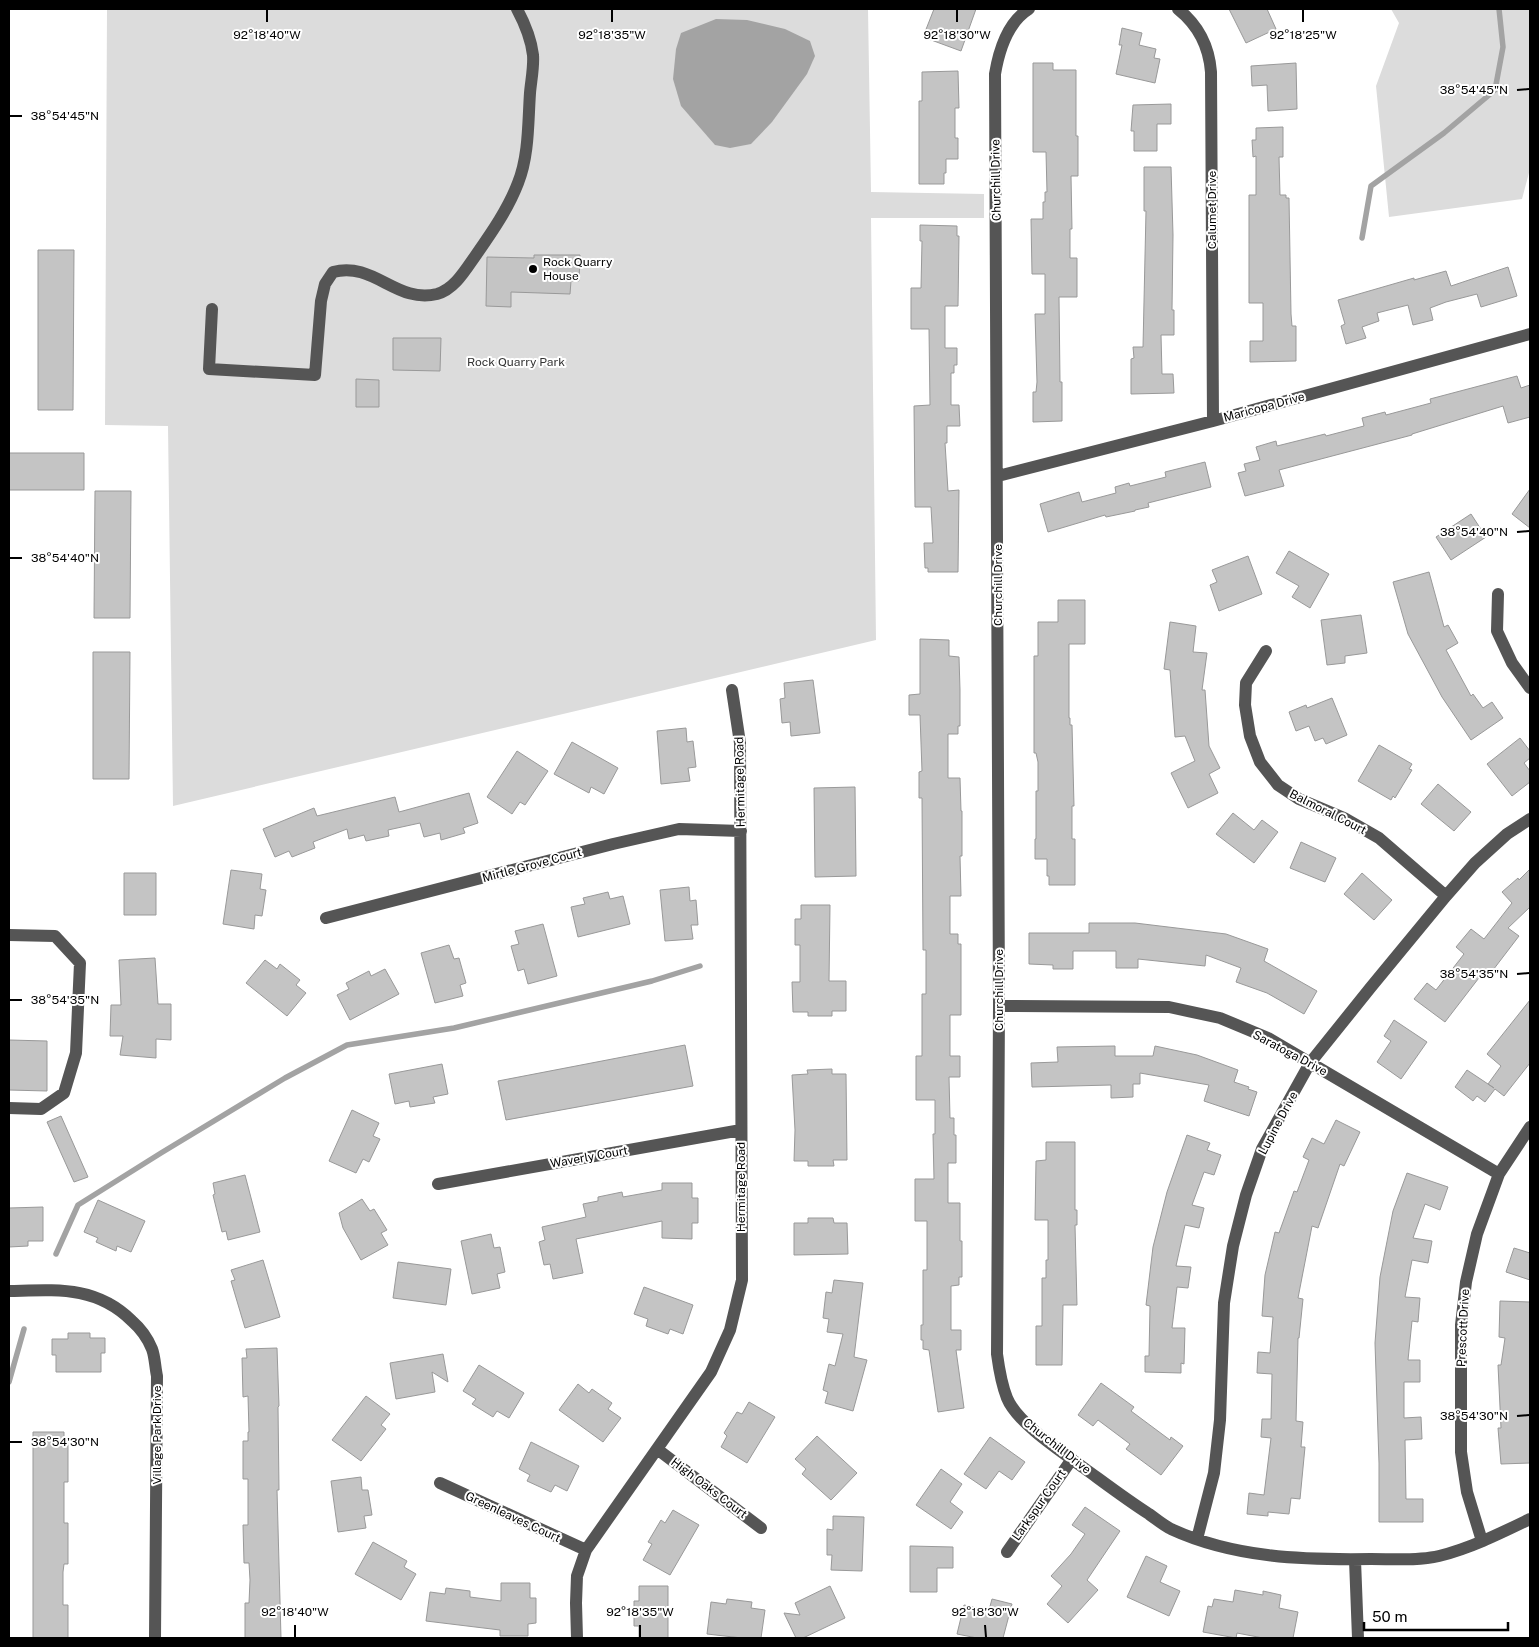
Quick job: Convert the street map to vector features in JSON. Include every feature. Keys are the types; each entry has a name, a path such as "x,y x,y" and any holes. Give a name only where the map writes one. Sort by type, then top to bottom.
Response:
{"street":[{"path":"212,309 209,369 315,375 321,301 325,284 333,272 345,268 367,273 396,289 420,297 439,293 459,280 499,222 519,182 525,154 533,57 528,32 517,9"},
{"name":"Churchill Drive","path":"1029,9 1008,32 998,56 995,74 998,476 998,1354 1000,1378 1008,1400 1021,1419 1137,1507 1170,1528 1197,1539 1241,1552 1283,1558 1355,1560 1438,1556 1482,1541 1530,1519"},
{"name":"Calumet Drive","path":"1178,9 1191,21 1200,34 1207,48 1211,72 1213,421"},
{"name":"Maricopa Drive","path":"998,476 1213,421 1530,334"},
{"path":"1498,594 1497,631 1512,663 1530,688"},
{"name":"Balmoral Court","path":"1266,651 1246,683 1245,705 1250,736 1260,762 1278,785 1299,799 1344,818 1379,838 1446,896"},
{"name":"Hermitage Road","path":"577,1638 577,1576 586,1550 710,1372 730,1330 742,1280 740,744 732,690"},
{"name":"Lupine Drive","path":"1197,1539 1214,1473 1220,1420 1224,1303 1233,1246 1246,1194 1262,1149 1310,1063 1475,863 1507,834 1530,819"},
{"name":"Mirtle Grove Court","path":"326,918 613,844 679,829 741,831"},
{"path":"9,935 55,936 80,963 76,1053 64,1093 41,1109 9,1108"},
{"name":"Saratoga Drive","path":"999,1006 1169,1007 1220,1018 1268,1038 1499,1174"},
{"name":"Prescott Drive","path":"1482,1541 1467,1492 1461,1452 1461,1325 1466,1282 1475,1243 1499,1174 1530,1127"},
{"name":"Waverly Court","path":"438,1184 741,1130"},
{"name":"Village Park Drive","path":"9,1291 59,1290 94,1296 123,1312 139,1328 152,1348 157,1376 155,1638"},
{"name":"High Oaks Court","path":"657,1449 761,1528"},
{"name":"Larkspur Court","path":"1007,1552 1072,1459"},
{"name":"Greenleaves Court","path":"440,1483 586,1550"},
{"path":"1355,1560 1358,1638"}],"green space":[{"name":"Rock Quarry Park","path":"107,9 868,9 871,192 984,194 984,218 871,218 876,640 173,806 168,426 105,425"},
{"path":"1391,9 1530,9 1530,169 1522,199 1389,217 1376,86 1399,23"}],"shaded area":[{"path":"716,19 747,20 785,29 810,41 815,56 807,74 772,122 751,144 730,148 715,145 681,106 673,79 676,49 681,33"}],"building":[{"path":"934,9 976,9 961,51 923,37"},
{"path":"1229,9 1267,9 1276,29 1246,43"},
{"path":"1122,28 1142,33 1139,45 1156,49 1154,58 1160,59 1155,83 1116,74 1122,45 1119,45"},
{"path":"1033,63 1053,63 1053,70 1076,70 1078,176 1071,176 1072,229 1070,229 1070,258 1077,258 1077,297 1059,297 1062,421 1033,422 1033,392 1036,392 1037,382 1035,314 1045,314 1045,274 1032,274 1031,219 1043,219 1043,202 1045,202 1045,192 1047,192 1046,152 1033,152"},
{"path":"1296,63 1297,109 1268,111 1267,85 1252,86 1251,66"},
{"path":"958,71 959,108 955,108 955,138 958,138 958,159 946,159 944,184 919,184 919,101 922,101 922,72"},
{"path":"1171,104 1171,124 1157,124 1157,151 1134,151 1134,131 1131,131 1133,105"},
{"path":"1283,127 1283,157 1279,157 1280,195 1286,195 1286,198 1289,198 1291,314 1292,326 1296,326 1296,361 1250,362 1250,341 1263,341 1263,303 1249,303 1249,195 1256,195 1256,156 1253,157 1252,140 1256,140 1256,128"},
{"path":"1144,167 1171,167 1173,235 1172,310 1174,310 1174,335 1161,335 1162,374 1173,374 1174,393 1131,394 1133,347 1143,347 1146,211 1144,211"},
{"path":"920,225 957,226 957,236 959,236 958,306 945,306 945,348 957,348 957,365 954,365 954,373 951,373 951,405 959,405 960,426 947,426 947,443 945,443 948,491 959,490 958,572 928,572 928,568 925,568 924,543 933,543 931,507 915,507 914,406 930,405 929,329 911,329 911,288 921,288 922,241 920,241"},
{"path":"38,250 74,250 73,410 38,410"},
{"name":"Rock Quarry House","path":"534,255 580,255 579,281 571,281 570,294 511,292 511,307 486,306 487,257 534,258"},
{"path":"1508,267 1517,296 1481,307 1477,294 1446,302 1430,308 1433,320 1413,325 1408,305 1377,313 1379,321 1362,327 1366,338 1346,344 1341,326 1345,324 1338,300 1414,278 1414,280 1446,271 1451,286"},
{"path":"393,338 441,338 440,371 393,370"},
{"path":"1517,376 1521,388 1530,385 1530,417 1508,423 1503,406 1412,435 1279,470 1284,486 1245,496 1238,473 1246,471 1244,464 1260,460 1256,447 1276,441 1277,446 1364,426 1362,418 1385,412 1386,415 1431,403 1430,399"},
{"path":"356,379 379,380 379,407 356,407"},
{"path":"9,453 84,453 84,490 9,490"},
{"path":"1205,462 1211,487 1148,503 1149,507 1135,511 1106,517 1105,515 1048,532 1040,504 1079,492 1082,502 1116,493 1115,487 1129,483 1130,486 1166,477 1165,472"},
{"path":"1530,489 1530,528 1512,514"},
{"path":"95,491 131,491 130,618 94,618"},
{"path":"1471,514 1486,537 1451,560 1436,537"},
{"path":"1289,551 1329,574 1310,608 1292,597 1299,586 1276,573"},
{"path":"1248,556 1262,594 1219,611 1210,585 1217,582 1212,570"},
{"path":"1429,572 1444,627 1448,625 1458,643 1446,650 1471,696 1473,694 1483,708 1492,702 1503,718 1471,740 1442,697 1408,634 1393,582"},
{"path":"1058,600 1085,600 1085,644 1069,644 1069,718 1070,725 1072,725 1074,806 1072,806 1072,839 1075,839 1075,885 1049,885 1047,859 1035,859 1038,762 1036,753 1034,753 1034,656 1038,656 1038,622 1058,622"},
{"path":"1361,615 1367,653 1345,656 1345,663 1327,665 1321,620"},
{"path":"1170,622 1196,626 1193,652 1207,653 1202,690 1205,690 1209,746 1220,768 1209,774 1218,793 1188,808 1171,773 1195,761 1185,736 1175,737 1170,670 1164,669"},
{"path":"920,639 949,640 949,656 959,657 960,690 960,726 958,726 958,734 948,734 948,778 960,778 962,856 960,856 961,896 950,896 950,934 958,934 958,944 961,944 961,1015 950,1015 950,1056 960,1056 960,1077 949,1077 950,1118 954,1118 956,1163 948,1163 948,1203 960,1203 962,1277 959,1277 959,1285 951,1286 951,1330 961,1330 961,1350 956,1350 964,1408 938,1412 929,1350 923,1349 923,1340 921,1340 921,1325 923,1325 923,1270 927,1270 927,1221 915,1221 915,1179 934,1179 933,1134 935,1134 935,1100 916,1100 916,1056 922,1056 922,994 926,994 926,950 923,950 922,798 919,798 919,772 922,771 920,715 909,715 909,695 920,694"},
{"path":"93,652 130,652 129,779 93,779"},
{"path":"813,680 820,733 791,736 790,722 782,723 780,699 785,698 784,683"},
{"path":"1332,698 1347,735 1326,744 1323,738 1315,741 1309,726 1296,731 1289,712 1306,705 1307,708"},
{"path":"686,728 687,742 693,741 696,767 688,768 690,781 661,784 657,731"},
{"path":"1520,738 1530,751 1530,758 1524,763 1530,771 1530,782 1512,796 1487,764"},
{"path":"572,742 618,768 604,794 591,787 589,793 554,774"},
{"path":"1379,745 1412,764 1409,769 1412,770 1395,798 1393,796 1391,800 1358,781"},
{"path":"517,751 548,771 525,805 520,802 512,814 487,797"},
{"path":"1438,784 1471,812 1454,831 1421,804"},
{"path":"855,787 856,876 815,877 814,788"},
{"path":"469,793 478,823 463,828 465,833 441,840 440,833 424,837 420,823 388,830 389,836 366,841 364,835 349,839 347,829 313,842 315,848 292,857 289,851 275,857 263,829 314,808 317,816 395,797 399,812"},
{"path":"1233,813 1254,830 1262,820 1278,832 1254,863 1216,834"},
{"path":"1301,842 1336,858 1325,882 1290,868"},
{"path":"1530,869 1530,907 1508,928 1519,936 1490,974 1485,970 1445,1022 1414,999 1427,983 1436,990 1464,954 1456,947 1471,929 1484,939 1512,903 1502,892 1518,878 1519,880"},
{"path":"231,870 262,874 260,889 266,890 262,916 255,915 254,929 223,924"},
{"path":"124,873 156,873 156,915 124,915"},
{"path":"1362,873 1392,900 1374,920 1344,894"},
{"path":"689,887 690,901 696,900 698,925 691,925 693,939 665,941 660,890"},
{"path":"608,892 610,899 623,896 630,924 578,937 571,907 585,904 583,898"},
{"path":"801,905 830,905 829,981 846,981 846,1011 832,1011 832,1016 808,1016 808,1012 793,1012 792,982 800,982 800,945 795,945 795,919 801,919"},
{"path":"1089,923 1135,923 1226,934 1268,949 1264,961 1317,991 1304,1014 1267,993 1236,982 1241,968 1206,955 1205,966 1138,959 1138,968 1116,968 1116,951 1073,951 1073,969 1053,969 1053,965 1029,964 1029,933 1089,933"},
{"path":"543,924 557,976 528,984 524,969 518,971 511,946 519,944 515,931"},
{"path":"449,945 454,959 459,958 466,983 460,985 463,996 435,1003 421,953"},
{"path":"155,958 158,1004 171,1004 171,1040 156,1039 156,1058 120,1055 123,1036 110,1036 111,1005 121,1005 119,960"},
{"path":"265,960 277,969 280,964 300,980 296,985 306,993 287,1016 246,983"},
{"path":"385,969 399,994 350,1020 337,995 349,989 346,983 369,971 371,976"},
{"path":"1530,1000 1530,1063 1504,1096 1495,1089 1485,1102 1477,1096 1473,1101 1455,1087 1467,1070 1488,1084 1501,1066 1487,1054"},
{"path":"1394,1020 1427,1042 1401,1079 1377,1062 1391,1041 1384,1036"},
{"path":"9,1040 47,1041 47,1091 9,1090"},
{"path":"685,1045 693,1086 506,1120 498,1081"},
{"path":"1115,1046 1115,1056 1153,1056 1155,1046 1197,1055 1238,1070 1234,1082 1257,1092 1249,1116 1204,1101 1209,1085 1140,1073 1140,1084 1133,1084 1133,1097 1111,1098 1111,1085 1032,1087 1031,1063 1058,1062 1057,1047"},
{"path":"442,1064 448,1094 433,1097 435,1103 410,1107 409,1101 395,1104 389,1074"},
{"path":"832,1069 832,1074 846,1074 847,1160 833,1160 834,1166 808,1166 808,1161 794,1161 795,1130 792,1075 808,1074 807,1070"},
{"path":"352,1110 379,1123 373,1136 380,1139 369,1162 363,1159 356,1173 329,1161"},
{"path":"61,1116 88,1177 74,1182 47,1122"},
{"path":"1336,1120 1360,1132 1344,1166 1340,1164 1318,1228 1312,1226 1298,1298 1303,1299 1298,1338 1296,1421 1303,1422 1301,1447 1305,1447 1300,1499 1291,1498 1289,1514 1268,1512 1268,1516 1247,1514 1249,1493 1264,1495 1271,1438 1261,1437 1262,1419 1271,1419 1272,1374 1257,1373 1258,1352 1270,1353 1273,1317 1262,1316 1265,1275 1275,1232 1279,1233 1294,1191 1297,1192 1309,1160 1303,1157 1312,1138 1324,1144"},
{"path":"1187,1135 1210,1143 1207,1150 1221,1155 1214,1175 1204,1172 1192,1205 1204,1208 1199,1228 1185,1225 1176,1266 1191,1267 1188,1288 1177,1287 1172,1328 1185,1328 1184,1364 1181,1363 1181,1373 1145,1372 1145,1356 1149,1356 1150,1306 1146,1305 1153,1247 1167,1192"},
{"path":"1046,1142 1075,1142 1077,1305 1063,1305 1062,1365 1036,1365 1036,1326 1042,1326 1042,1278 1046,1278 1046,1260 1048,1260 1048,1220 1035,1220 1036,1161 1046,1160"},
{"path":"1407,1173 1448,1187 1440,1210 1425,1204 1413,1238 1432,1241 1428,1263 1412,1260 1405,1297 1420,1298 1418,1322 1412,1321 1408,1360 1420,1360 1420,1382 1404,1382 1404,1418 1421,1417 1422,1439 1405,1440 1406,1499 1423,1499 1423,1522 1379,1522 1375,1343 1380,1277 1393,1211"},
{"path":"245,1175 260,1232 228,1240 226,1231 222,1232 213,1195 215,1194 213,1183"},
{"path":"662,1183 692,1183 692,1198 698,1198 698,1223 692,1223 692,1239 662,1238 662,1221 576,1239 583,1273 553,1279 550,1264 544,1265 539,1242 545,1240 542,1227 586,1217 583,1204 598,1201 598,1197 622,1192 623,1197 662,1190"},
{"path":"362,1199 370,1211 374,1209 387,1230 381,1233 388,1245 361,1260 343,1228 339,1213"},
{"path":"98,1200 145,1221 131,1252 117,1246 116,1251 96,1242 98,1238 84,1232"},
{"path":"43,1207 43,1241 28,1241 28,1246 9,1247 9,1208"},
{"path":"808,1218 833,1218 834,1223 847,1223 848,1254 794,1255 794,1223 808,1223"},
{"path":"491,1234 494,1248 500,1247 505,1272 497,1274 500,1288 472,1294 461,1241"},
{"path":"1514,1248 1530,1253 1530,1280 1506,1272"},
{"path":"263,1260 280,1317 245,1328 231,1281 235,1280 231,1270"},
{"path":"398,1262 451,1269 446,1305 393,1298"},
{"path":"834,1280 863,1283 854,1357 867,1360 853,1411 825,1403 828,1392 823,1390 829,1364 835,1366 843,1334 827,1332 829,1319 823,1318 826,1292 832,1293"},
{"path":"644,1287 693,1305 683,1334 670,1329 668,1334 646,1326 648,1319 634,1314"},
{"path":"1500,1301 1530,1302 1530,1463 1501,1464 1498,1428 1501,1428 1498,1365 1501,1365 1505,1338 1499,1337"},
{"path":"68,1333 90,1333 90,1338 105,1338 105,1353 101,1353 101,1372 56,1372 56,1355 52,1355 52,1339 68,1339"},
{"path":"277,1348 279,1490 277,1490 281,1638 245,1638 245,1603 249,1603 250,1580 249,1563 244,1563 243,1525 248,1525 248,1479 243,1479 243,1441 248,1441 249,1432 248,1396 243,1397 242,1358 247,1358 246,1349"},
{"path":"443,1354 448,1382 432,1372 435,1392 396,1399 390,1363"},
{"path":"479,1365 524,1393 509,1418 497,1411 493,1417 472,1404 476,1399 463,1391"},
{"path":"1101,1383 1134,1407 1131,1411 1170,1440 1171,1437 1183,1446 1161,1475 1126,1449 1130,1444 1098,1420 1093,1426 1078,1415"},
{"path":"578,1384 589,1393 592,1389 612,1403 608,1409 621,1418 603,1442 559,1410"},
{"path":"366,1396 390,1414 381,1425 386,1429 361,1461 332,1440"},
{"path":"749,1402 775,1417 747,1463 721,1447 727,1436 724,1433 737,1412 742,1414"},
{"path":"33,1432 64,1432 64,1441 68,1441 68,1482 64,1482 64,1523 68,1523 68,1564 64,1564 63,1572 63,1605 68,1605 68,1638 33,1638"},
{"path":"817,1436 857,1473 831,1500 802,1474 806,1469 795,1459"},
{"path":"990,1437 1025,1462 1012,1480 999,1471 986,1489 964,1474"},
{"path":"531,1442 579,1466 567,1491 555,1485 551,1492 527,1481 530,1475 519,1469"},
{"path":"941,1469 962,1484 950,1502 963,1512 951,1529 916,1505"},
{"path":"361,1477 362,1490 368,1490 372,1515 364,1516 366,1528 338,1532 331,1481"},
{"path":"1085,1507 1120,1531 1087,1580 1098,1590 1068,1623 1047,1604 1062,1586 1051,1576 1071,1554 1085,1534 1072,1525"},
{"path":"673,1510 699,1525 670,1575 643,1560 652,1544 648,1542 661,1520 665,1523"},
{"path":"833,1516 864,1517 862,1571 831,1570 832,1555 827,1555 827,1529 833,1530"},
{"path":"373,1542 407,1561 404,1567 416,1574 401,1600 355,1574"},
{"path":"910,1546 953,1547 953,1568 937,1568 937,1592 910,1592"},
{"path":"1146,1556 1167,1566 1160,1582 1180,1591 1169,1616 1127,1597"},
{"path":"501,1583 530,1583 530,1598 536,1598 536,1623 528,1624 528,1636 500,1636 500,1630 426,1621 430,1592 445,1594 446,1588 470,1591 470,1597 501,1601"},
{"path":"639,1586 668,1586 668,1638 639,1638 639,1626 634,1626 634,1601 639,1601"},
{"path":"830,1586 845,1618 803,1638 796,1638 784,1613 800,1615 795,1603"},
{"path":"1235,1590 1263,1595 1263,1591 1281,1595 1279,1608 1298,1612 1293,1638 1263,1638 1237,1633 1236,1638 1203,1632 1208,1606 1212,1607 1214,1599 1233,1602"},
{"path":"727,1599 752,1602 751,1608 765,1610 761,1638 707,1634 711,1602 726,1604"},
{"path":"992,1599 1012,1604 1003,1638 977,1638 957,1634 964,1605 989,1610"}],"waterway":[{"path":"1362,238 1371,186 1444,133 1495,90 1503,47 1499,9"},
{"path":"56,1254 78,1205 285,1078 347,1045 454,1028 652,981 700,966"},
{"path":"9,1382 24,1329"}],"place":[{"name":"Rock Quarry House","path":"533,269"}]}
